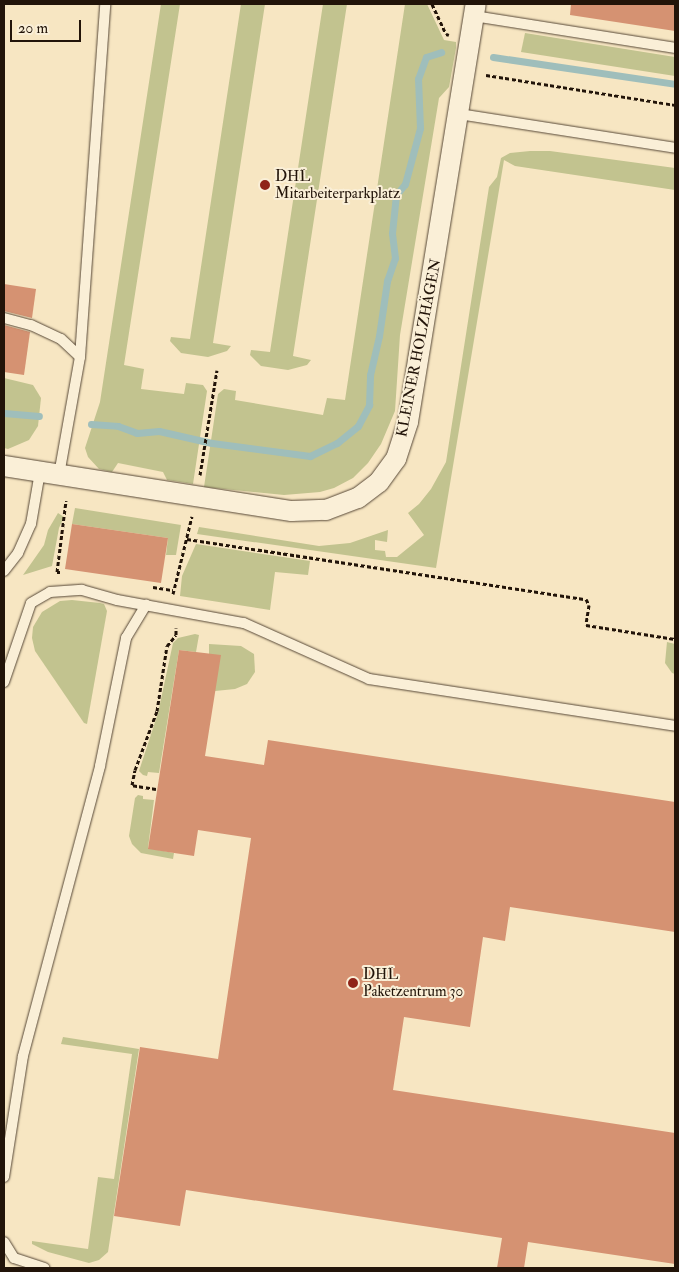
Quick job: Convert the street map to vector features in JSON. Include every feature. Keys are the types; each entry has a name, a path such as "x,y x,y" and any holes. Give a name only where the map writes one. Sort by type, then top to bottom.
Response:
{"street":[{"name":"KLEINER HOLZHÄGEN","path":"4,466 292,511 326,510 358,498 379,482 396,458 408,422 475,10"}],"lane":[{"path":"4,570 18,553 50,474 80,357 105,4"},
{"path":"475,10 675,48"},
{"path":"459,114 675,148"},
{"path":"4,318 31,325 61,339 80,357"},
{"path":"4,682 30,603 50,592 82,590 146,605 244,622 369,679 675,726"},
{"path":"4,1177 23,1056 100,766 126,638 146,605"},
{"path":"4,1242 14,1258"},
{"path":"4,1252 14,1258 44,1268"}],"path":[{"path":"432,4 446,34 471,38"},
{"path":"465,73 675,105"},
{"path":"202,460 217,370"},
{"path":"66,502 57,572 67,573"},
{"path":"156,789 132,785 135,770 157,711 166,646 176,636 173,590 190,528"},
{"path":"187,539 586,599 589,605 586,625 675,639"},
{"path":"144,586 173,590"}],"green space":[{"path":"161,4 180,4 124,365 144,369 141,389 184,394 186,383 203,385 207,391 193,484 167,480 163,472 118,463 112,472 99,469 88,457 85,448 100,402"},
{"path":"241,4 265,4 213,343 231,346 227,351 208,357 181,353 170,341 171,337 190,339"},
{"path":"323,4 347,4 293,356 311,360 307,365 288,370 261,366 250,355 251,350 270,352"},
{"path":"405,4 427,4 444,40 456,42 456,48 449,87 439,98 400,335 395,411 381,444 368,463 353,478 334,488 320,492 284,495 204,487 218,394 224,389 236,391 235,400 323,415 327,398 345,400"},
{"path":"525,33 675,57 675,76 521,52"},
{"path":"550,151 675,168 675,190 515,166 504,160 436,568 197,534 199,527 319,546 350,543 388,530 387,542 375,540 375,550 385,551 386,557 397,557 424,535 408,513 419,504 431,489 446,462 489,187 497,177 501,158 510,153"},
{"path":"4,378 33,385 41,398 38,426 29,440 8,449 4,448"},
{"path":"75,508 181,525 176,555 166,555 168,538 72,524"},
{"path":"58,513 64,517 59,528 52,566 23,575 44,545 48,530"},
{"path":"196,544 310,561 308,575 275,572 270,610 180,596 182,576"},
{"path":"72,600 104,604 107,611 87,724 84,723 35,651 32,638 33,627 42,612 60,601"},
{"path":"195,634 199,635 196,652 179,650 159,773 148,772 147,776 143,775 139,771 158,713 173,643 178,638"},
{"path":"667,642 675,644 675,674 672,673 665,663"},
{"path":"209,644 241,646 254,654 255,672 247,684 235,689 215,691"},
{"path":"138,795 143,796 143,799 154,800 148,848 174,853 173,859 141,853 132,844 129,836 135,798"},
{"path":"63,1037 139,1049 108,1252 99,1260 89,1263 48,1252 32,1244 32,1241 88,1249 98,1177 114,1179 132,1054 61,1044"}],"building":[{"path":"571,4 675,4 675,31 570,15"},
{"path":"4,284 36,289 32,318 4,311"},
{"path":"4,325 30,332 24,375 4,372"},
{"path":"72,524 168,538 161,583 65,569"},
{"name":"DHL Paketzentrum 30","path":"179,650 221,655 205,756 264,765 268,740 675,802 675,932 510,907 505,941 483,937 470,1027 404,1017 393,1090 675,1133 675,1264 528,1242 524,1268 497,1268 502,1238 186,1190 180,1226 114,1216 140,1047 218,1059 251,838 198,830 194,856 148,849"}],"waterway":[{"path":"91,424 118,426 137,433 159,431 212,443 310,456 337,443 358,426 369,405 370,375 379,336 387,281 395,258 392,233 396,195 405,184 420,128 418,79 426,57 441,52"},
{"path":"493,57 675,84"},
{"path":"4,413 39,416"}],"place":[{"name":"DHL Mitarbeiterparkplatz","path":"265,185"},
{"name":"DHL Paketzentrum 30","path":"353,983"}]}
